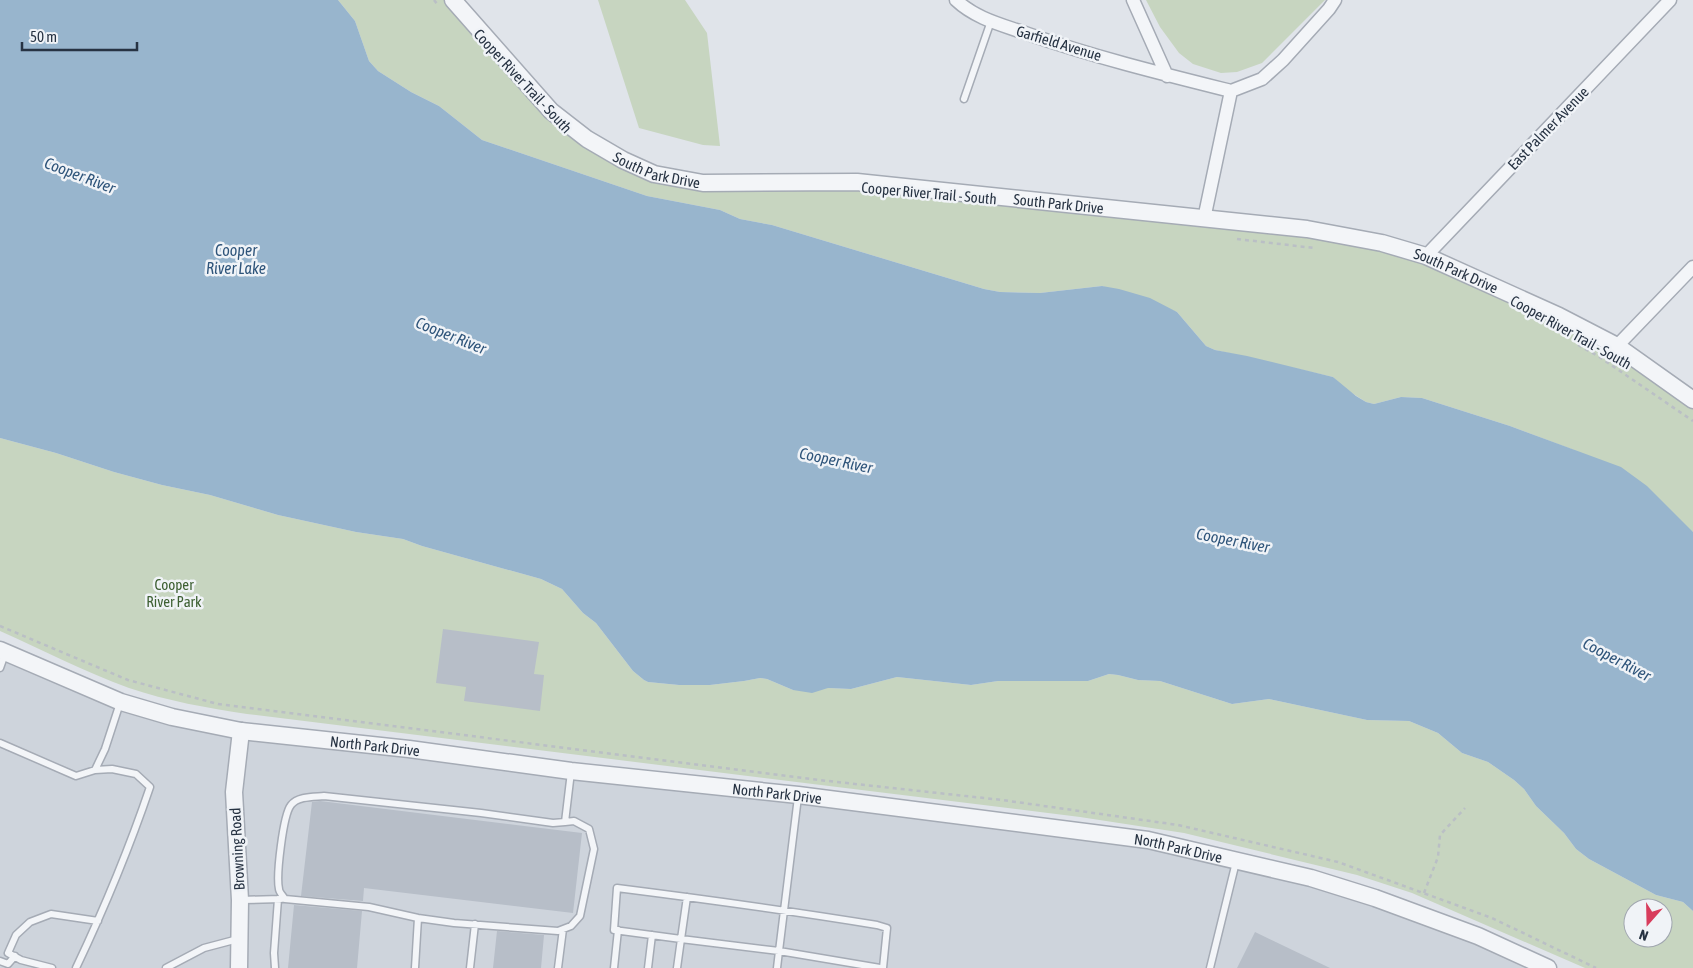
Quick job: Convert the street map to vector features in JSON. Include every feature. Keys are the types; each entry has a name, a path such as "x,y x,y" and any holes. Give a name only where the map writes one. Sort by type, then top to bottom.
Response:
{"street":[{"name":"Garfield Avenue","path":"956,0 980,17 1049,41 1167,76 1231,91"},
{"path":"1133,0 1167,76"},
{"path":"1204,219 1231,91 1262,79 1329,10 1335,0"},
{"name":"East Palmer Avenue","path":"1426,256 1670,0"},
{"name":"South Park Drive","path":"446,4 551,111 587,139 623,160 654,174 703,183 857,182 1307,229 1382,243 1426,256 1559,316 1617,346 1693,400"},
{"path":"1617,346 1693,267"},
{"name":"North Park Drive","path":"2,657 121,702 172,717 241,731 409,749 571,771 798,796 1148,840 1311,878 1375,898 1478,936 1548,968"},
{"name":"Browning Road","path":"239,968 240,900 234,792 241,731"}],"lane":[{"path":"964,99 991,21"},
{"path":"95,770 105,749 121,702"},
{"path":"0,743 76,776 95,770 112,769 136,774 150,787 128,851 76,968"},
{"path":"565,822 571,771"},
{"path":"240,900 282,899 369,907 418,918 558,931 571,926 580,916 594,849 589,829 574,822 553,823 481,813 324,796 302,798 292,804 287,812 282,833 279,890 282,899 274,953 275,968"},
{"path":"777,968 798,796"},
{"path":"1210,968 1236,860"},
{"path":"617,888 784,910 887,928 881,968 779,951 614,930 617,888"},
{"path":"677,968 687,897"},
{"path":"52,968 21,960 8,953 16,935 30,922 52,914 98,921"},
{"path":"415,968 418,918"},
{"path":"470,968 475,924"},
{"path":"558,968 562,929"},
{"path":"614,968 618,930"},
{"path":"648,968 652,935"},
{"path":"166,968 204,948 238,939"},
{"path":"0,961 8,964 15,956"}],"path":[{"path":"434,0 446,4"},
{"path":"1232,238 1314,248"},
{"name":"Cooper River Trail - South","path":"1575,343 1598,356 1693,421"},
{"path":"1424,893 1438,857 1440,835 1465,808"}],"shaded area":[{"path":"0,650 172,717 1148,840 1311,878 1548,968 0,968"}],"green space":[{"path":"338,0 453,0 551,111 654,174 857,182 1382,243 1559,316 1693,400 1693,532 1574,450 1510,426 1422,398 1401,397 1374,404 1366,402 1344,388 1333,377 1215,350 1206,346 1177,312 1102,286 1040,293 1000,292 984,289 772,225 740,219 720,210 647,196 482,140 439,106 411,92 378,71 369,61 355,21"},
{"path":"598,0 685,0 707,33 720,146 703,145 639,128"},
{"path":"1146,0 1325,0 1262,63 1237,72 1221,73 1193,64 1179,53 1160,27"},
{"name":"Cooper River Park","path":"0,438 162,485 210,495 278,515 356,532 403,539 541,579 562,589 583,613 596,623 633,671 648,682 710,685 760,678 793,690 851,689 897,677 971,685 998,681 1088,681 1109,674 1138,680 1160,681 1232,704 1269,699 1367,720 1409,721 1438,733 1462,753 1488,762 1514,780 1524,789 1536,806 1564,833 1576,849 1589,859 1656,895 1668,898 1623,898 1623,948 1673,948 1673,899 1683,902 1693,911 1693,968 1585,968 1412,893 1357,875 1184,833 1080,817 247,714 188,704 143,693 80,668 0,631"}],"water":[{"name":"Cooper River Lake","path":"0,0 338,0 355,21 369,61 378,71 411,92 439,106 482,140 647,196 720,210 740,219 772,225 984,289 1000,292 1040,293 1102,286 1119,289 1150,298 1177,312 1206,346 1215,350 1333,377 1356,396 1374,404 1401,397 1422,398 1510,426 1621,467 1647,486 1693,532 1693,911 1683,902 1656,895 1589,859 1576,849 1564,833 1536,806 1524,789 1514,780 1488,762 1462,753 1438,733 1409,721 1367,720 1269,699 1232,704 1160,681 1138,680 1109,674 1088,681 998,681 971,685 897,677 851,689 828,688 812,693 793,690 760,678 710,685 648,682 633,671 596,623 583,613 562,589 541,579 403,539 356,532 278,515 210,495 162,485 0,438"}],"building":[{"path":"443,629 539,642 534,674 544,675 540,711 464,701 466,687 436,683"},
{"path":"320,801 582,833 573,913 364,888 363,901 301,896 312,802"},
{"path":"294,905 362,911 357,968 288,968"},
{"path":"497,931 544,935 541,968 493,968"},
{"path":"1255,932 1330,968 1237,968"}],"water label":[{"name":"Cooper River","path":"80,175"},
{"name":"Cooper River","path":"451,335"},
{"name":"Cooper River","path":"836,460"},
{"name":"Cooper River","path":"1233,540"},
{"name":"Cooper River","path":"1617,659"}]}
